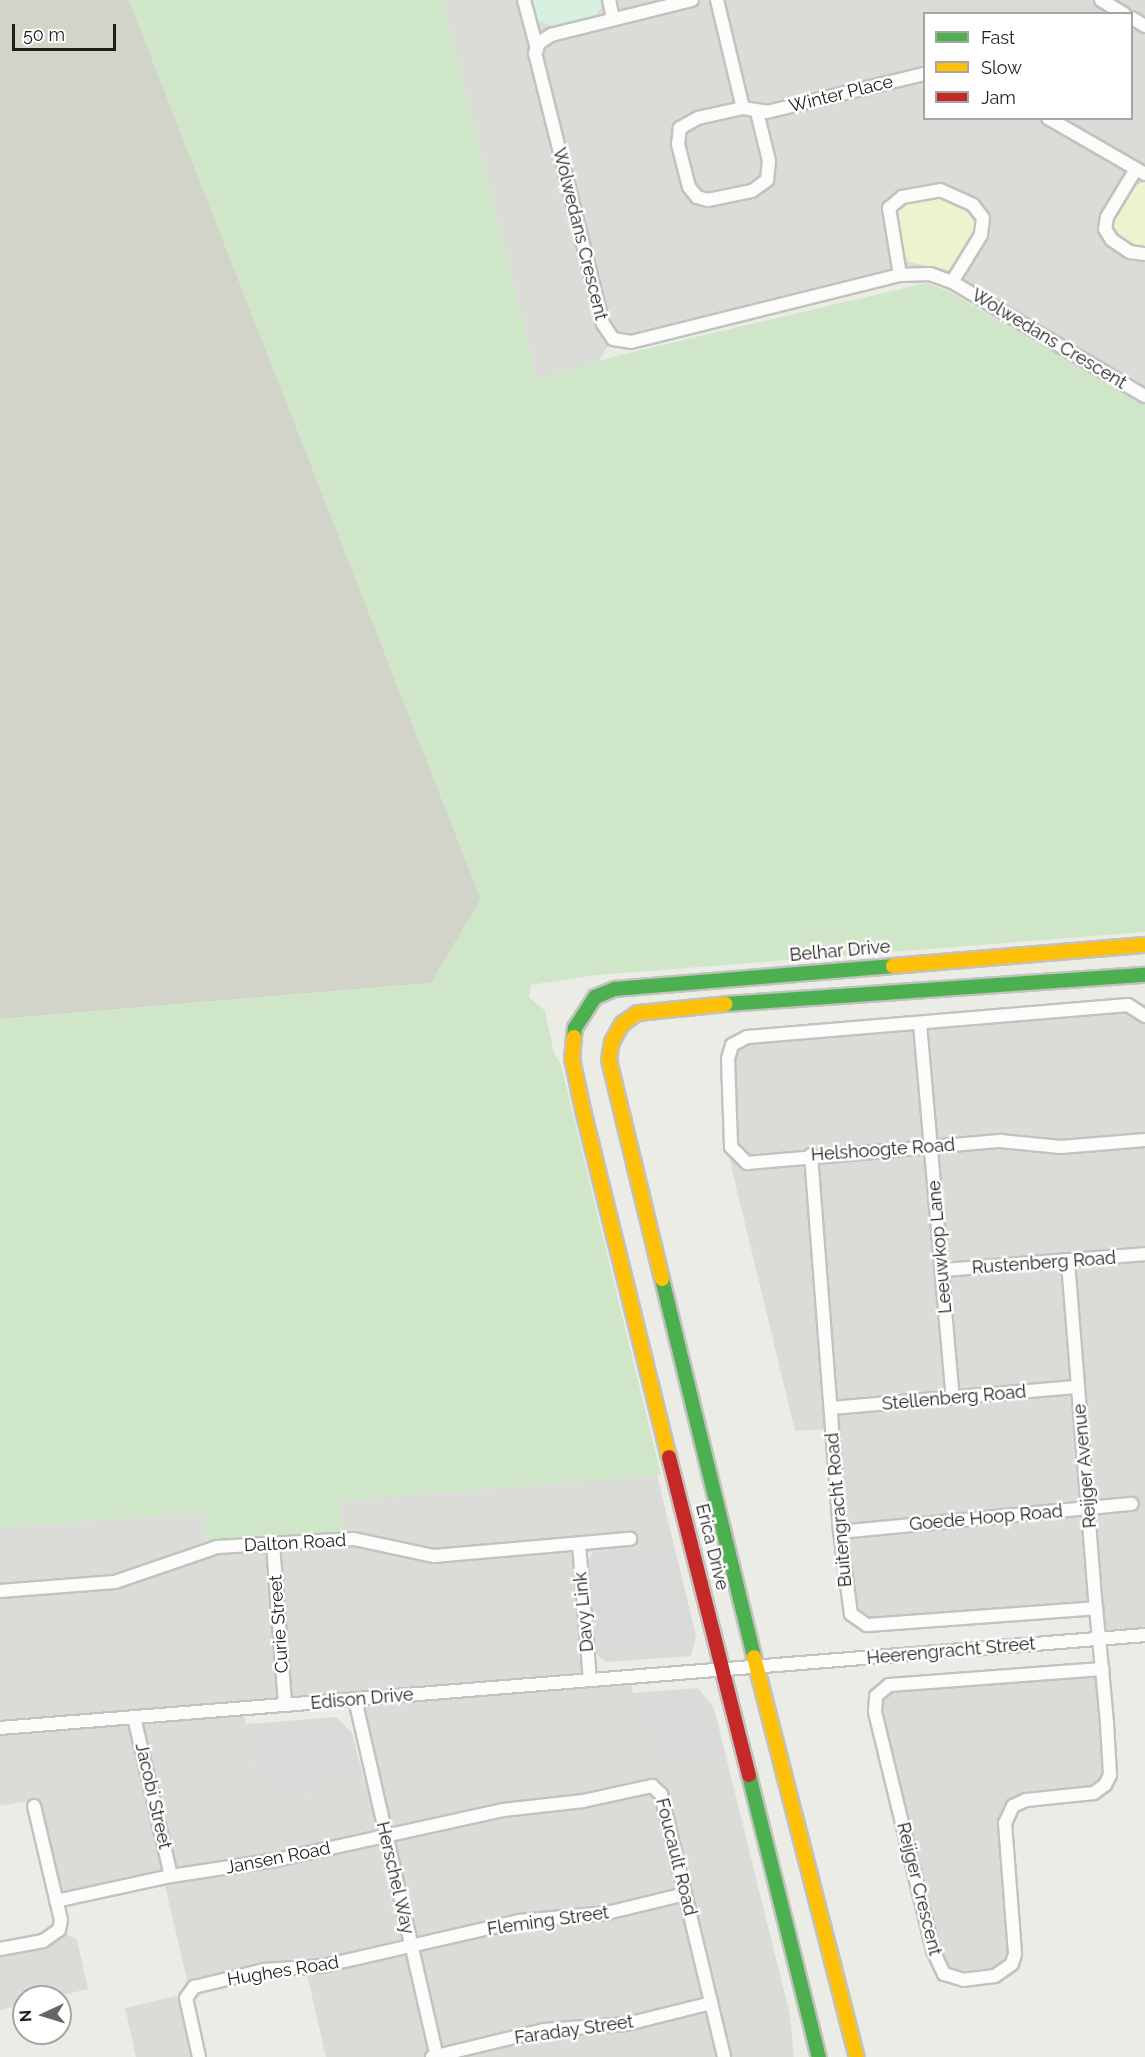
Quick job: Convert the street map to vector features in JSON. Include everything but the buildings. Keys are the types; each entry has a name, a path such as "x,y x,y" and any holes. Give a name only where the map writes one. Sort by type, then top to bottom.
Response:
{"main road":[{"name":"Belhar Drive","path":"571,1046 575,1028 595,997 615,989 1145,945"},
{"name":"Erica Drive","path":"857,2057 756,1666 609,1060 612,1042 622,1024 638,1013 656,1009 1145,975"},
{"name":"Erica Drive","path":"571,1046 583,1110 819,2057"}],"street":[{"name":"Wolwedans Crescent","path":"524,0 537,48 535,59 603,324 613,339 631,342 900,275 930,274 952,282 1145,396"},
{"path":"609,0 613,19"},
{"path":"537,48 542,39 551,35 692,0"},
{"path":"717,0 743,108"},
{"path":"1101,0 1121,12"},
{"name":"Winter Place","path":"757,112 769,161 767,180 752,191 708,200 697,197 689,187 678,144 680,128 698,118 743,108 757,112 923,74"},
{"path":"1052,120 1141,171 1107,217 1105,229 1121,246 1145,254"},
{"name":"Wolwedans Crescent","path":"900,275 889,225 890,208 902,197 940,190 973,205 983,218 981,235 952,282"},
{"path":"920,1024 1128,1005 1145,1016"},
{"name":"Helshoogte Road","path":"920,1024 747,1037 732,1045 728,1059 731,1147 738,1158 747,1163 811,1155 1000,1141 1061,1147 1145,1140"},
{"name":"Leeuwkop Lane","path":"920,1024 953,1398"},
{"name":"Buitengracht Road","path":"811,1155 840,1532 850,1613 862,1624 1096,1608"},
{"name":"Rustenberg Road","path":"943,1270 1068,1262 1145,1254"},
{"name":"Reijger Avenue","path":"1068,1262 1102,1670"},
{"name":"Stellenberg Road","path":"831,1408 1078,1387"},
{"name":"Goede Hoop Road","path":"840,1532 1132,1504"},
{"name":"Dalton Road","path":"0,1591 115,1582 139,1576 199,1550 354,1539 434,1556 630,1539"},
{"name":"Curie Street","path":"273,1544 285,1705"},
{"name":"Davy Link","path":"579,1544 590,1680"},
{"name":"Heerengracht Street","path":"724,1669 1145,1635"},
{"name":"Edison Drive","path":"0,1728 724,1669"},
{"name":"Reijger Crescent","path":"1102,1670 1110,1770 1106,1785 1094,1793 1026,1800 1014,1806 1006,1817 1015,1954 1012,1964 995,1976 964,1980 944,1974 933,1950 875,1712 876,1696 889,1685 1102,1670"},
{"name":"Herschel Way","path":"355,1699 435,2057"},
{"name":"Jacobi Street","path":"134,1717 171,1876"},
{"name":"Foucault Road","path":"385,1836 503,1810 583,1801 652,1786 661,1794 724,2057"},
{"path":"0,1949 54,1936 61,1920 34,1806"},
{"name":"Jansen Road","path":"171,1876 276,1860 385,1836"},
{"path":"56,1901 171,1876"},
{"name":"Fleming Street","path":"411,1946 519,1921 607,1913 685,1894"},
{"name":"Hughes Road","path":"199,2057 186,1998 194,1987 265,1970 323,1966 411,1946"},
{"name":"Faraday Street","path":"435,2057 544,2030 627,2024 711,2003"}],"shaded area":[{"path":"0,0 129,0 481,899 431,983 0,1019"},
{"path":"129,0 443,0 537,379 620,355 926,283 948,291 1145,405 1145,932 597,975 531,985 529,997 545,1011 554,1053 561,1065 661,1475 340,1501 342,1534 287,1538 265,1535 257,1541 207,1544 204,1512 0,1528 0,1019 431,983 481,899"},
{"path":"443,0 1145,0 1145,397 952,283 918,275 631,343 612,339 597,364 537,379"},
{"path":"532,0 602,0 603,5 596,15 552,26 537,20"},
{"path":"1145,1004 1145,1634 1097,1637 1094,1610 868,1629 846,1613 830,1429 795,1431 733,1174 728,1148 731,1044 747,1035"},
{"path":"657,1475 674,1545 580,1553 590,1679 629,1676 653,1774 726,1757 790,2015 794,2057 326,2057 305,1966 189,1989 163,1877 57,1900 34,1800 0,1806 0,1528 204,1512 207,1547 343,1537 339,1501","holes":["356,1698 373,1778 264,1803 242,1707"]},
{"path":"674,1545 696,1636 691,1656 606,1662 595,1653 588,1561 593,1552"},
{"path":"1104,1668 1106,1785 1026,1801 1010,1812 1016,1954 996,1978 940,1974 874,1712 884,1687"},
{"path":"698,1688 714,1708 726,1757 653,1774 633,1693"},
{"path":"336,1717 352,1733 364,1780 264,1803 246,1724"},
{"path":"60,1931 77,1939 88,1989 72,1993 72,1985 12,1985 12,2007 0,2010 0,1951"},
{"path":"176,1996 187,2004 199,2057 136,2057 125,2008"}],"sand":[{"path":"1145,182 1145,249 1136,249 1117,238 1111,220 1132,186"},
{"path":"937,195 977,218 977,232 949,270 908,262 894,220 895,210 901,203"}],"traffic: fast":[{"path":"574,1037 575,1028 595,997 615,989 893,966"},
{"path":"726,1004 1145,975"},
{"path":"662,1279 754,1657"},
{"path":"749,1775 819,2057"}],"traffic: slow":[{"path":"893,966 1145,945"},
{"path":"662,1279 609,1060 612,1042 622,1024 638,1013 726,1004"},
{"path":"574,1037 572,1058 583,1110 669,1457"},
{"path":"754,1657 857,2057"}],"traffic: jam":[{"path":"669,1457 749,1775"}]}
